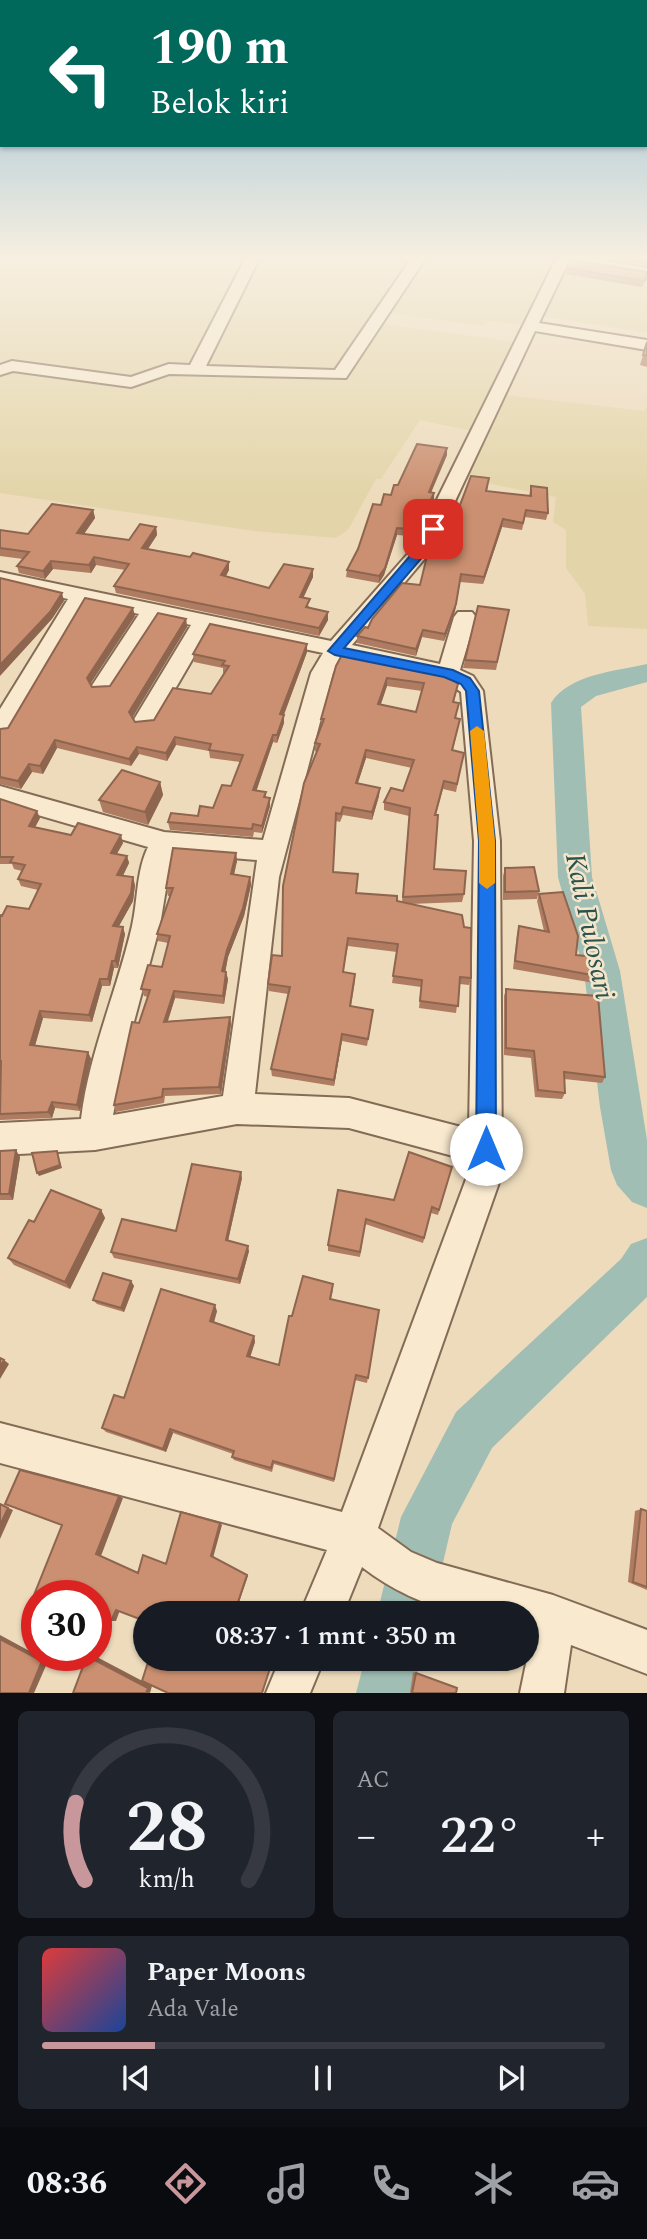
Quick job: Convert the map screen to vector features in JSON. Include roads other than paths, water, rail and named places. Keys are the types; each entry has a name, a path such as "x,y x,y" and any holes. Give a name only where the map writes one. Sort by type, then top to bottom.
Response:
{"street":[{"path":"196,369 212,338"},
{"path":"0,370 12,366 131,382 146,381 161,370 340,375 365,338"},
{"path":"237,1109 265,877 283,807 303,752 322,673 335,651 422,550 448,491 525,338"},
{"path":"602,338 647,345"},
{"path":"0,578 448,673 466,681 472,691 486,828 485,1174 354,1536 326,1601"},
{"path":"0,728 80,596"},
{"path":"102,687 152,611"},
{"path":"448,673 465,617"},
{"path":"145,721 203,622"},
{"path":"0,795 164,842 272,851"},
{"path":"95,1134 97,1107 116,1024 133,976 148,912 157,854 164,842"},
{"path":"0,1139 95,1134 237,1109 349,1113 486,1149"},
{"path":"0,1443 354,1536 415,1576 552,1618 647,1652"},
{"path":"542,1693 552,1618"},
{"path":"288,1693 297,1671"}],"waterway":[{"name":"Kali Pulosari","path":"647,673 586,689 566,703 575,877 602,971 620,1107 632,1170 647,1187"},
{"name":"Kali Pulosari","path":"407,1601 427,1517 474,1430 637,1275 647,1260"},
{"name":"Kali Pulosari","path":"384,1693 390,1671"}]}
